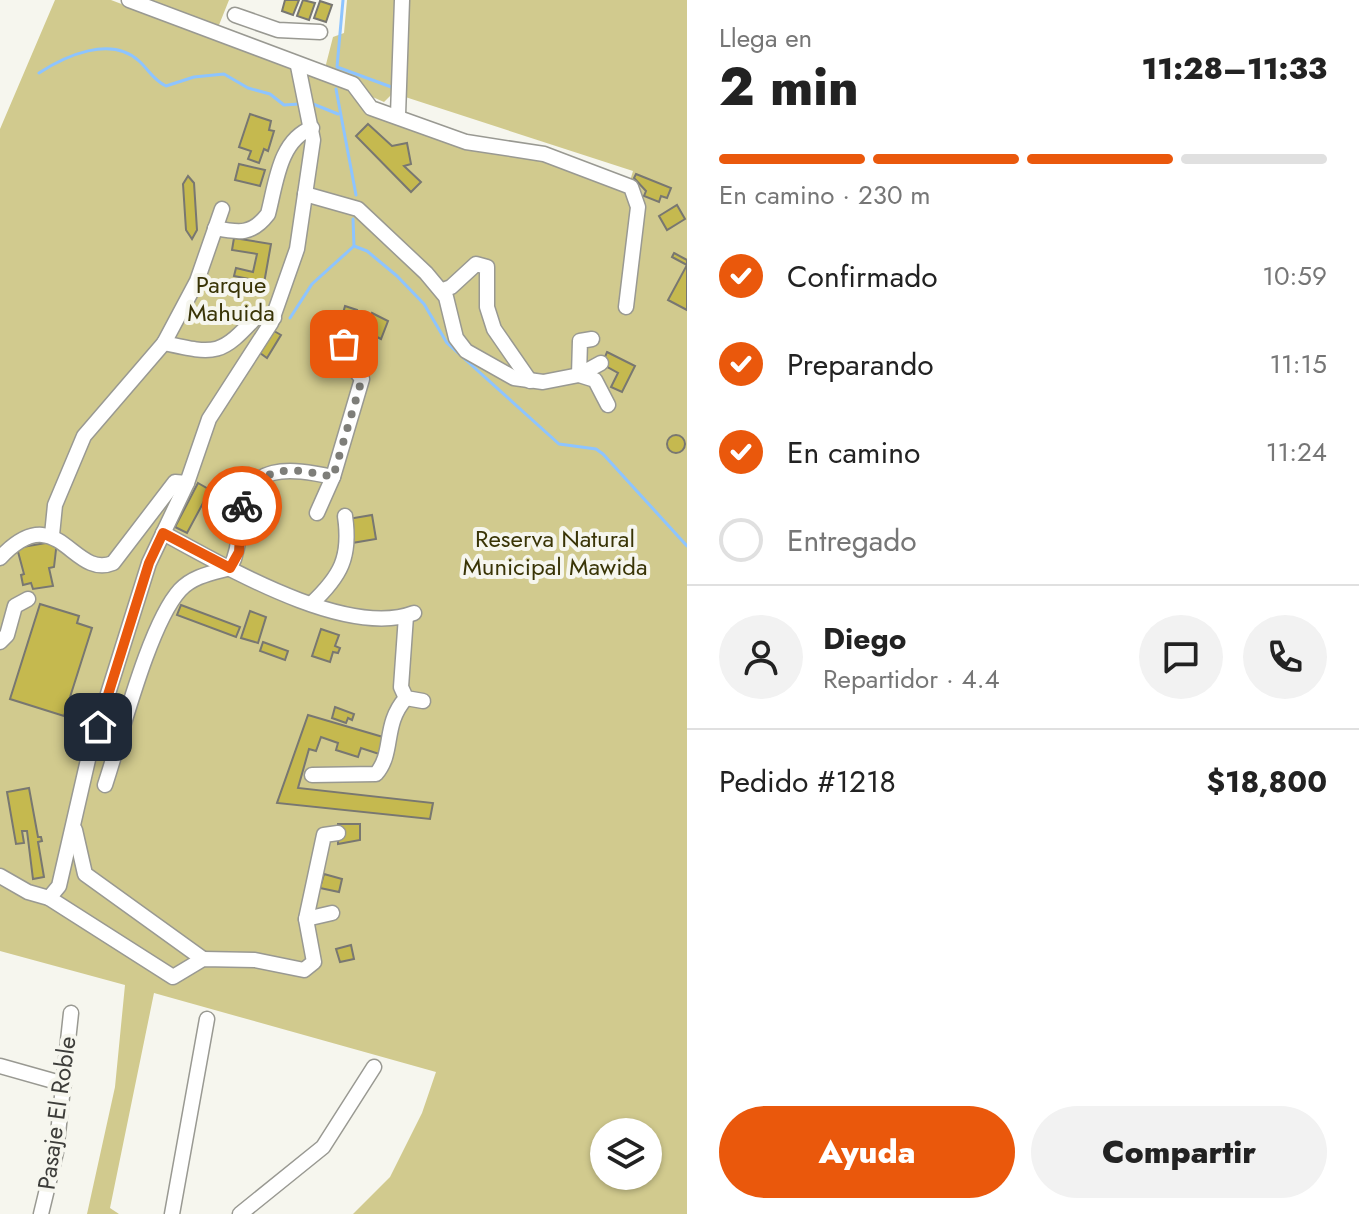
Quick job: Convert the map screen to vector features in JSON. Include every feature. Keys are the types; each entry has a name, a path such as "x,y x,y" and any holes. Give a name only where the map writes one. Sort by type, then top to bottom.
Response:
{"street":[{"path":"129,0 298,66 353,84 371,108 398,115 466,142 544,154 631,187 638,207 626,307"},
{"path":"398,115 402,0"},
{"path":"235,15 278,30 320,32"},
{"path":"269,54 278,30"},
{"path":"49,898 59,886 90,751 149,563 187,483 209,419 274,318 297,249 312,152 312,128 298,66"},
{"path":"215,228 240,233 262,222 268,214 290,143 299,132 312,128"},
{"path":"305,194 358,209 443,290 459,346 514,378 555,381 579,375 601,363"},
{"path":"52,535 55,505 84,436 164,343 197,281 222,209"},
{"path":"443,290 451,287 476,264 487,267 487,307 494,329 530,381"},
{"path":"164,343 216,350 229,346 257,316 274,318"},
{"path":"579,375 580,341 592,339"},
{"path":"317,513 333,477 362,379 349,362 344,344"},
{"path":"579,375 595,380 608,405"},
{"path":"105,785 151,644 174,598 195,579 230,568 239,552 243,503 267,474 280,468 333,477"},
{"path":"0,558 25,540 52,535 85,562 104,567 113,563 175,482 187,483"},
{"path":"311,604 326,590 345,559 348,549 345,516"},
{"path":"163,533 268,588 311,604 369,615 410,614 401,687 406,698"},
{"path":"0,642 7,635 15,606 28,599"},
{"path":"406,698 423,701"},
{"path":"312,775 376,774 383,766 391,719 406,698"},
{"path":"74,826 85,874 203,959"},
{"path":"0,876 28,892 49,898 173,977 203,959 255,960 304,970 314,962 306,919 324,835 338,833"},
{"path":"306,919 332,913"},
{"name":"Pasaje El Roble","path":"41,1214 56,1152 71,1013"},
{"path":"172,1214 207,1019"},
{"path":"0,1066 64,1084"},
{"path":"240,1214 323,1147 374,1067"}],"green space":[{"name":"Parque Mahuida","path":"55,0 111,0 322,80 333,37 344,33 347,0 687,0 687,1214 353,1214 390,1177 422,1113 436,1072 154,993 110,1208 119,1214 87,1214 115,1087 125,985 0,951 0,129","holes":["393,93 633,171 627,191 542,160 387,119 360,106 368,95 384,102"]},
{"path":"140,0 229,0 217,30"}],"building":[{"path":"285,0 299,0 293,15 282,11"},
{"path":"303,0 315,3 309,20 297,16"},
{"path":"320,1 332,5 326,22 314,18"},
{"path":"250,114 271,121 269,130 274,131 268,151 264,149 259,163 248,159 251,151 239,147"},
{"path":"368,124 392,146 407,143 411,164 404,166 421,182 411,192 356,136"},
{"path":"239,164 265,170 260,186 235,180"},
{"path":"636,174 671,188 667,198 661,196 659,202 644,196 646,191 634,178"},
{"path":"188,176 194,183 197,230 192,239 186,230 183,184"},
{"path":"677,205 685,219 667,230 659,216"},
{"path":"234,238 271,244 263,289 252,287 254,280 234,276 236,268 253,272 257,254 232,250"},
{"path":"674,253 687,260 687,265 672,257"},
{"path":"687,265 687,310 668,300"},
{"path":"345,306 357,310 352,327 340,324"},
{"path":"372,313 388,321 381,339 365,331"},
{"path":"274,331 281,335 267,358 260,353"},
{"path":"607,352 635,366 622,392 611,387 618,373 602,364"},
{"path":"676,435 685,444 676,453 667,444"},
{"path":"198,483 210,490 187,533 175,527"},
{"path":"372,515 376,539 352,543 348,519"},
{"path":"57,541 54,567 49,568 53,586 33,589 31,583 23,585 21,575 24,574 17,548"},
{"path":"40,604 79,616 77,623 92,628 64,716 10,699"},
{"path":"181,605 240,627 236,637 177,615"},
{"path":"250,611 266,617 258,643 241,638"},
{"path":"321,629 339,635 335,646 340,648 338,653 333,652 330,662 312,656"},
{"path":"263,642 288,651 285,660 260,651"},
{"path":"335,707 354,714 352,720 348,718 346,723 332,718"},
{"path":"308,715 383,737 379,754 361,748 358,757 336,750 338,743 321,737 316,751 309,749 298,788 433,803 430,819 277,803"},
{"path":"29,788 38,837 42,841 38,842 44,877 33,879 27,831 22,831 24,843 16,844 7,792"},
{"path":"338,824 360,824 360,840 338,844"},
{"path":"324,874 342,879 339,892 320,888"},
{"path":"351,945 354,959 340,962 336,949"}],"waterway":[{"path":"343,0 337,67 394,88"},
{"path":"39,73 62,60 88,51 115,50 128,53 166,86 194,77 224,74 248,88 270,94 284,105 299,104"},
{"path":"336,89 356,195"},
{"path":"313,104 338,114"},
{"path":"290,318 312,284 354,246 353,219"},
{"path":"354,246 367,251 397,276 424,304 447,343 559,444 596,449 603,454 687,546"}],"way so far":[{"path":"242,506 251,489 267,474 280,468 333,477 362,379 359,371 349,362 344,344"}],"route":[{"path":"98,727 149,563 163,533 230,568 239,552 242,506"}],"park label":[{"name":"Reserva Natural Municipal Mawida","path":"555,553"}]}
